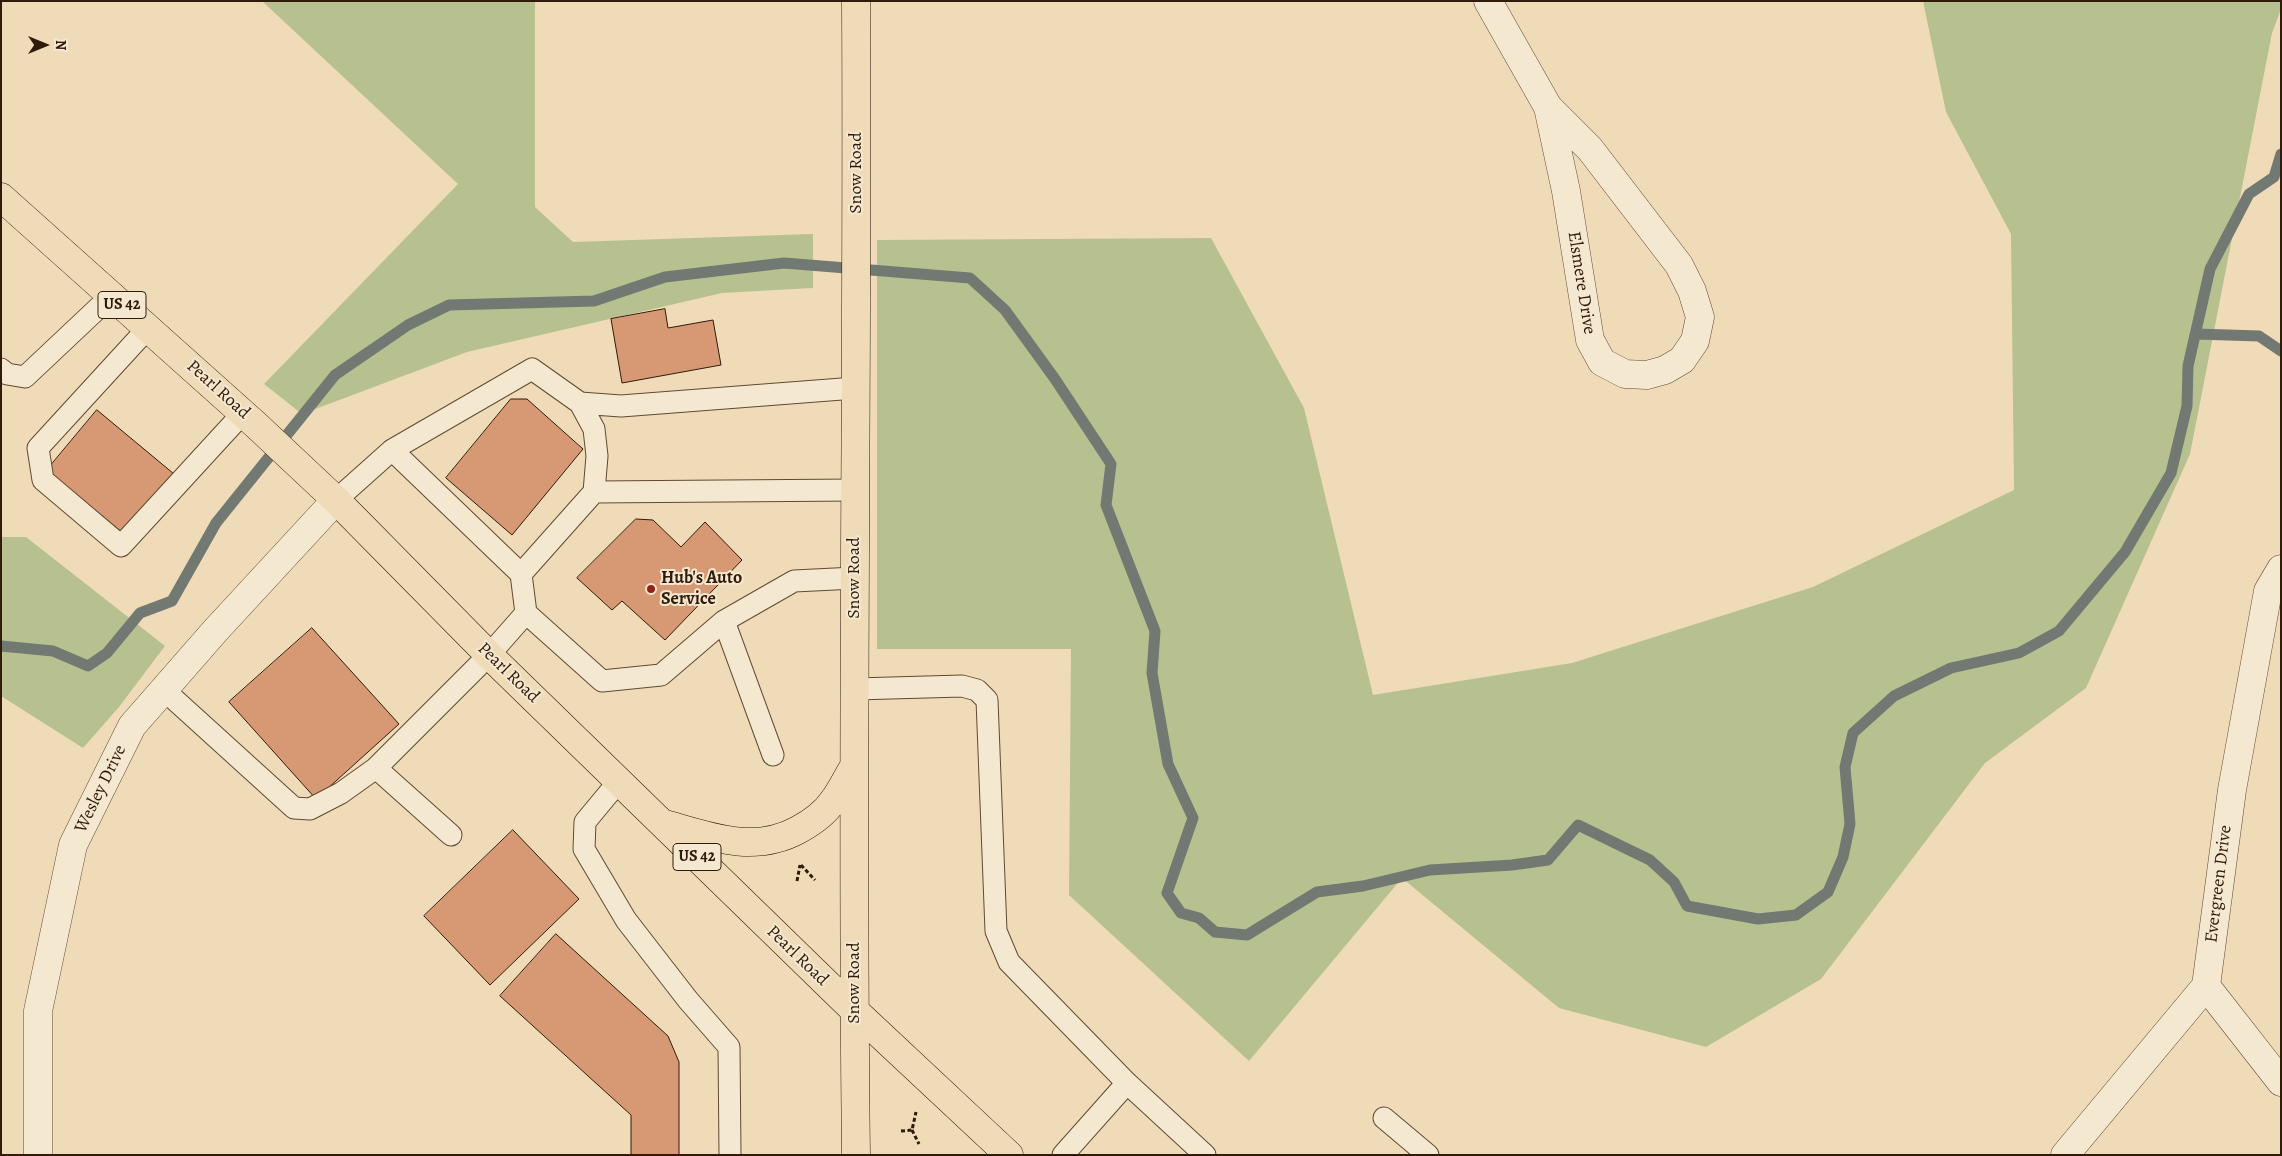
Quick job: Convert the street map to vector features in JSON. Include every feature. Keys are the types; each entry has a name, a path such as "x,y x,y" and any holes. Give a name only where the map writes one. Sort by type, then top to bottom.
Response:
{"main road":[{"name":"Snow Road","path":"856,1 858,232 854,388 853,767 856,1155"},
{"name":"Pearl Road","path":"1,197 250,419 336,500 489,655 854,1012 1009,1155"},
{"path":"661,822 718,840 743,844 764,842 788,835 810,823 833,802 853,767"}],"street":[{"name":"Elsmere Drive","path":"1488,1 1548,107 1590,149 1679,265 1692,291 1700,318 1695,341 1682,360 1665,370 1648,375 1625,374 1602,362 1590,340 1566,191 1548,107"},
{"name":"Wesley Drive","path":"38,1155 38,1012 73,845 132,726 336,500"},
{"name":"Evergreen Drive","path":"2206,986 2235,771 2268,591 2281,569"},
{"path":"2066,1155 2206,986 2281,1082"}],"lane":[{"path":"1,370 7,374 25,377 112,296"},
{"path":"148,328 38,448 43,480 121,546 250,419"},
{"path":"336,500 392,450 532,369 580,403 594,429 597,456 594,492 521,574"},
{"path":"580,403 621,406 854,388"},
{"path":"392,450 521,574 526,613 602,681 661,676 724,621 794,581 854,578"},
{"path":"594,492 854,490"},
{"path":"164,690 294,808 310,809 341,793 376,768 489,655 526,613"},
{"path":"724,621 773,755"},
{"path":"854,689 962,686 977,690 987,700 996,931 1009,962 1127,1083 1205,1155"},
{"path":"376,768 451,835"},
{"path":"619,781 586,822 584,849 626,920 729,1047 730,1155"},
{"path":"1063,1155 1127,1083"},
{"path":"1384,1118 1428,1155"}],"path":[{"path":"800,865 815,880"},
{"path":"916,1112 912,1130 919,1144"},
{"path":"901,1131 912,1130"}],"green space":[{"path":"262,1 535,1 535,207 573,242 813,234 813,288 722,293 467,352 302,414 264,384 458,184"},
{"path":"1923,1 2281,1 2281,9 2272,33 2190,454 2086,688 1985,763 1821,979 1706,1047 1559,1008 1402,878 1249,1061 1069,895 1071,649 877,649 877,240 1211,238 1304,408 1373,695 1572,663 1813,587 2014,490 2011,234 1946,112"},
{"path":"1,537 26,537 165,646 119,707 83,748 1,696"}],"building":[{"path":"665,309 668,328 713,320 721,365 622,383 611,319"},
{"path":"511,399 527,399 583,449 512,535 446,478"},
{"path":"97,410 174,474 124,534 47,470"},
{"name":"Hub's Auto Service","path":"636,519 653,520 681,547 705,522 742,560 665,640 622,601 612,610 577,578"},
{"path":"312,628 399,724 316,799 229,702"},
{"path":"513,830 579,899 490,985 424,916"},
{"path":"556,934 668,1036 679,1062 679,1155 631,1155 631,1115 500,996"}],"waterway":[{"path":"1,646 53,651 88,666 107,653 140,613 172,601 216,523 335,375 408,325 449,305 594,301 665,277 784,263 970,278 1005,310 1055,379 1111,464 1106,505 1155,631 1152,673 1168,764 1193,818 1167,893 1181,913 1199,918 1215,932 1247,935 1317,892 1363,886 1430,870 1512,865 1548,860 1578,825 1650,860 1674,882 1687,906 1758,919 1796,915 1828,892 1843,857 1850,824 1845,767 1853,733 1894,696 1951,668 2019,653 2059,631 2125,552 2171,473 2187,406 2188,366 2210,269 2249,194 2274,177 2281,154"},
{"path":"2196,334 2259,336 2281,351"}],"place":[{"name":"Hub's Auto Service","path":"651,589"}]}
